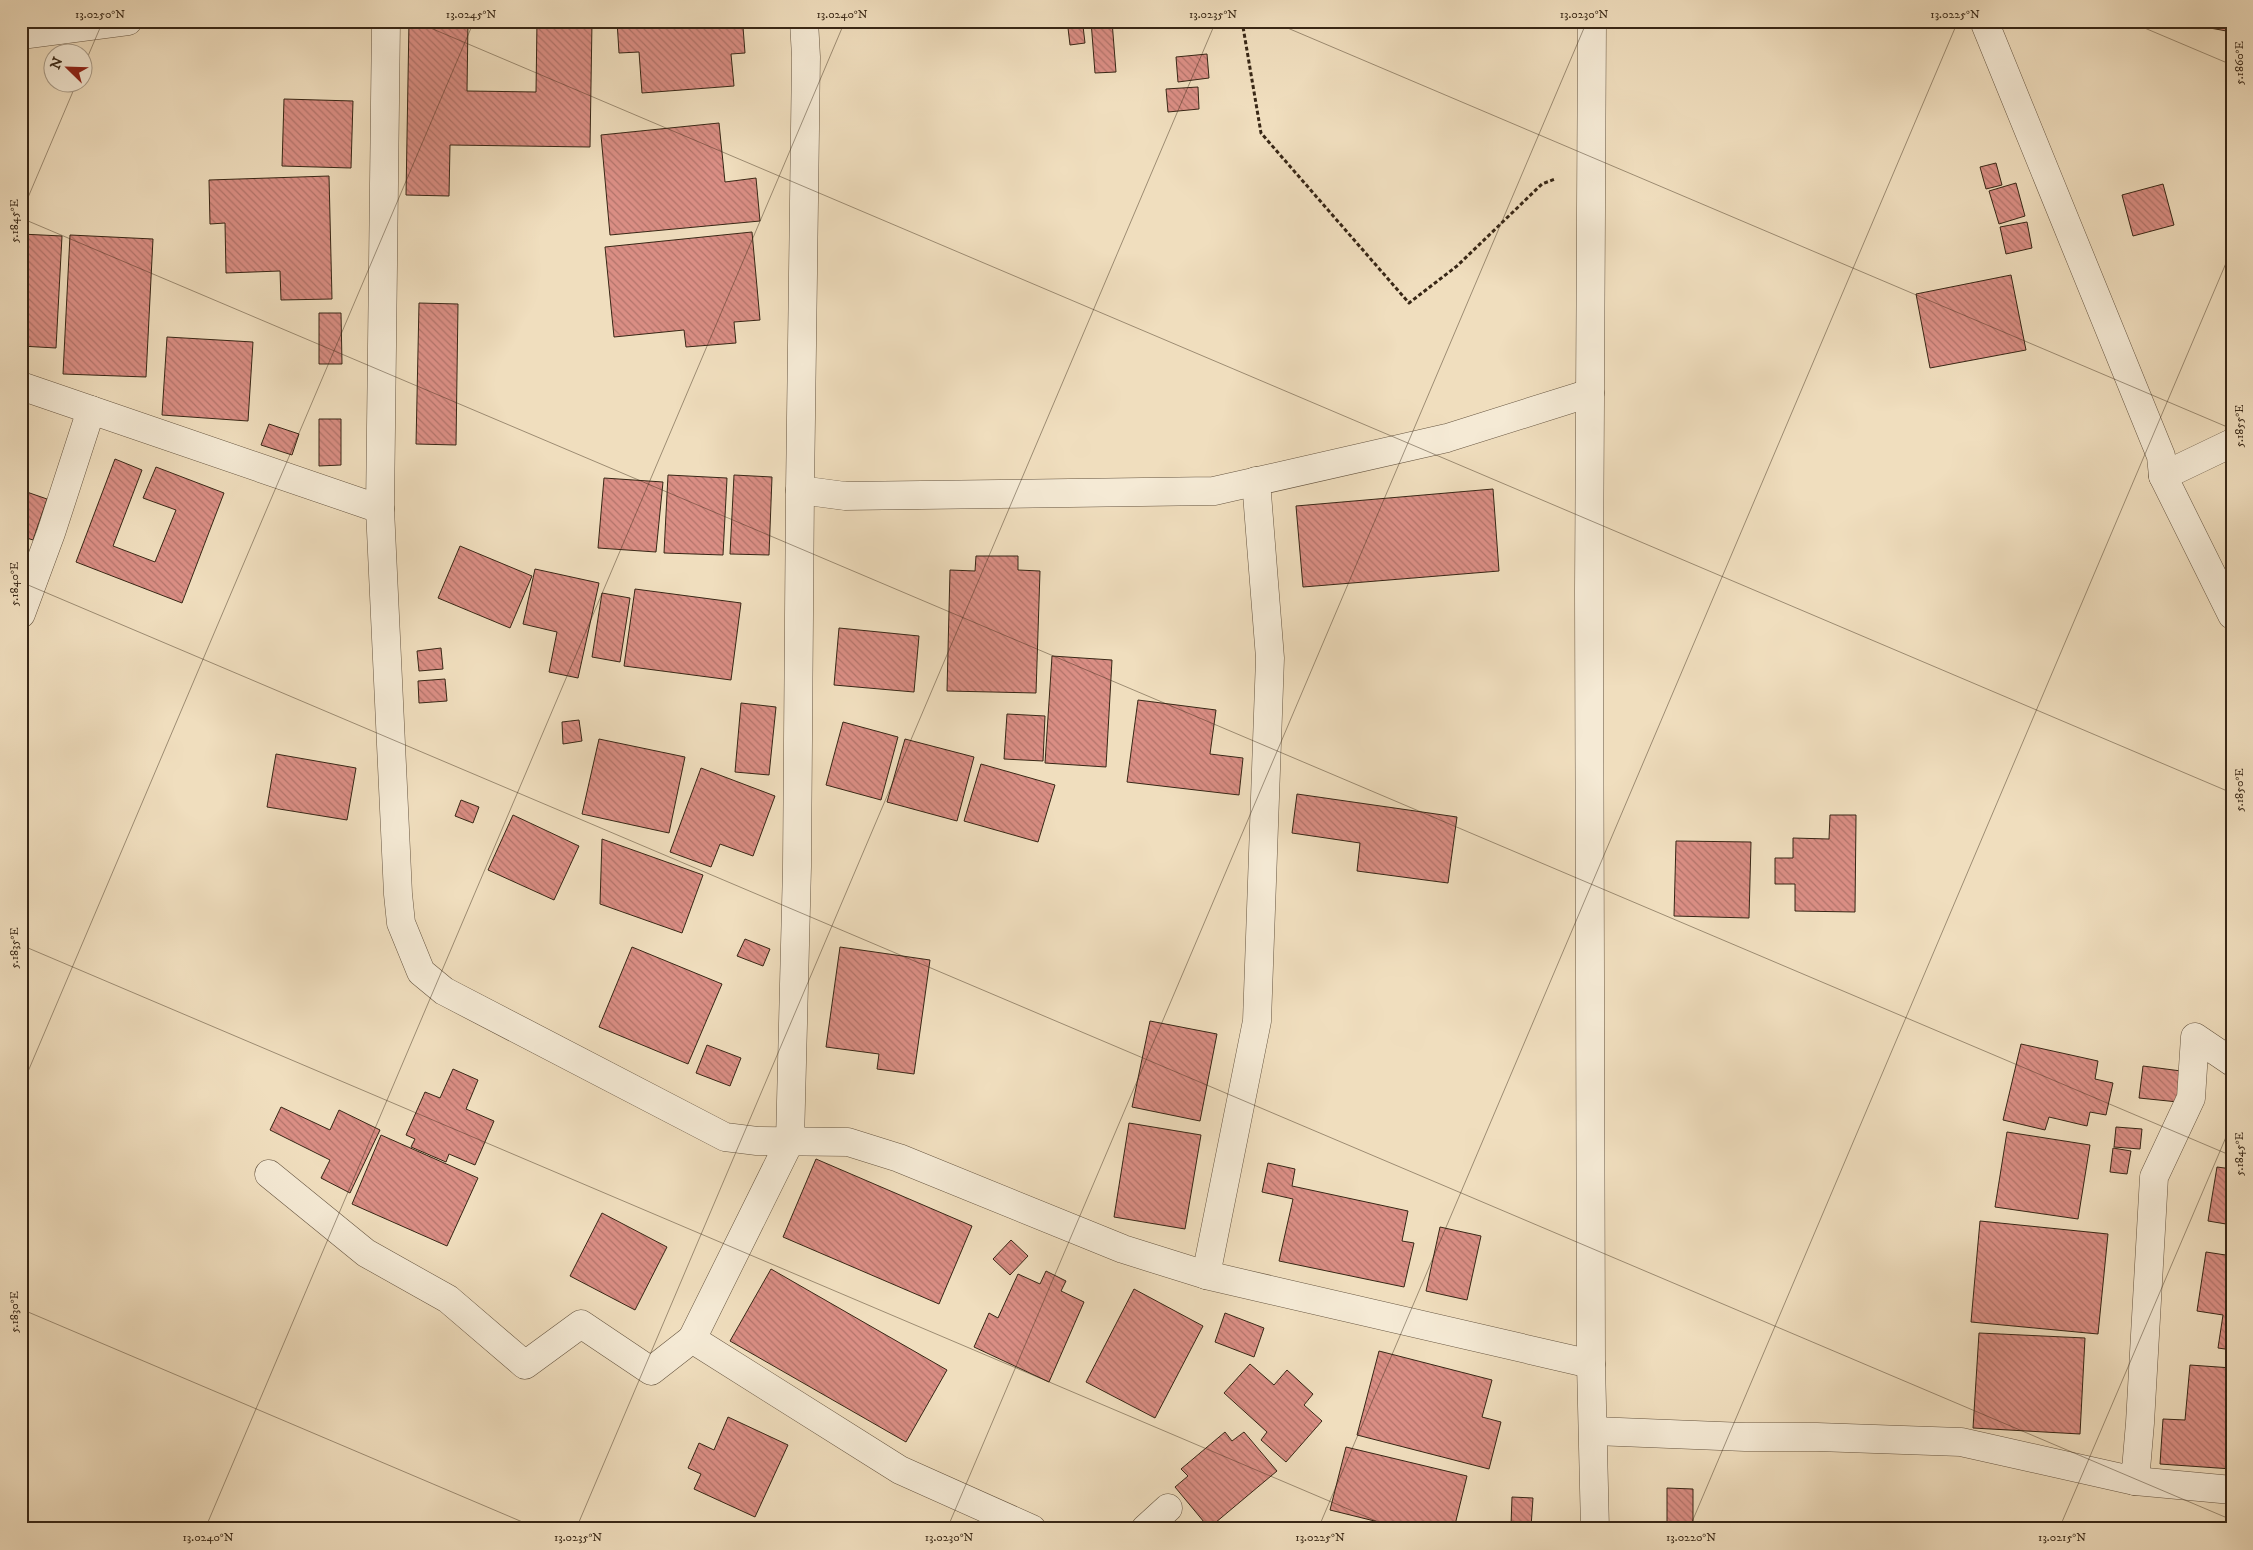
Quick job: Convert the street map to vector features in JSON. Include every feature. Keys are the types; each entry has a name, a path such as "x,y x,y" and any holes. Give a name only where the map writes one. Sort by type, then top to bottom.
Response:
{"street":[{"path":"21,35 128,21"},
{"path":"386,21 380,509 398,894 401,923 421,972 444,991 725,1137 757,1141 848,1142 899,1158 1123,1249 1206,1275 1591,1364"},
{"path":"269,1174 366,1252 448,1299 525,1365 581,1324 651,1371 692,1339 790,1141 797,867 806,57 804,21"},
{"path":"1592,21 1589,601 1591,1364 1595,1529"},
{"path":"1984,21 2161,456 2163,476 2232,615"},
{"path":"21,386 380,509"},
{"path":"800,490 844,496 1214,491 1447,438 1590,393"},
{"path":"21,614 51,533 92,410"},
{"path":"2163,476 2232,443"},
{"path":"1206,1275 1257,1021 1270,658 1256,481"},
{"path":"2135,1481 2154,1176 2191,1098 2194,1037 2232,1062"},
{"path":"692,1339 900,1470 1032,1529"},
{"path":"1594,1431 1961,1442 2135,1481 2232,1490"},
{"path":"1145,1529 1168,1508"}],"path":[{"path":"1242,21 1261,133 1409,303 1457,266 1542,184 1591,164"}],"building":[{"path":"409,21 468,21 467,91 536,92 537,21 592,22 590,147 450,145 449,196 406,195"},
{"path":"617,21 728,21 728,28 743,27 745,53 731,54 734,86 642,93 639,52 619,53"},
{"path":"1091,21 1112,21 1116,72 1095,73"},
{"path":"2211,21 2232,21 2232,32 2210,28"},
{"path":"1083,26 1085,43 1070,45 1068,28"},
{"path":"1207,54 1209,78 1178,82 1176,57"},
{"path":"1198,87 1199,109 1168,112 1166,89"},
{"path":"284,99 353,101 351,168 282,166"},
{"path":"719,123 725,182 756,178 760,221 610,235 601,135"},
{"path":"1996,163 2002,185 1986,189 1980,167"},
{"path":"329,176 332,299 281,300 280,271 226,273 225,223 210,224 209,180"},
{"path":"2016,183 2025,216 1999,224 1989,191"},
{"path":"2163,184 2174,225 2133,236 2122,195"},
{"path":"2027,222 2032,248 2006,254 2000,227"},
{"path":"752,232 760,320 734,322 736,343 686,347 684,330 614,337 605,247"},
{"path":"21,234 62,236 56,348 21,346"},
{"path":"70,235 153,239 146,377 63,374"},
{"path":"2011,275 2026,350 1930,368 1916,294"},
{"path":"419,303 458,304 456,445 416,444"},
{"path":"319,313 341,313 342,364 319,364"},
{"path":"167,337 253,342 248,421 162,415"},
{"path":"319,419 341,419 341,465 319,466"},
{"path":"269,424 299,434 292,455 261,445"},
{"path":"115,459 142,470 113,546 155,562 176,510 143,498 156,467 224,493 182,603 76,562"},
{"path":"668,475 727,478 723,555 664,553"},
{"path":"734,475 772,477 769,555 730,554"},
{"path":"604,478 663,482 656,552 598,548"},
{"path":"1493,489 1499,571 1303,587 1296,506"},
{"path":"21,490 47,499 33,540 21,536"},
{"path":"460,546 532,576 510,628 438,598"},
{"path":"976,556 1018,556 1018,570 1040,571 1036,693 947,691 950,570 975,571"},
{"path":"535,569 599,583 578,678 549,672 557,632 523,624"},
{"path":"635,589 741,603 731,680 624,666"},
{"path":"602,593 630,598 620,662 592,657"},
{"path":"839,628 919,636 914,692 834,685"},
{"path":"441,648 443,669 419,671 417,651"},
{"path":"1052,656 1112,660 1106,767 1045,763"},
{"path":"445,679 447,701 419,703 418,681"},
{"path":"1138,700 1216,710 1210,754 1243,758 1239,795 1127,782"},
{"path":"741,703 776,707 769,775 735,772"},
{"path":"1007,714 1045,716 1043,761 1004,759"},
{"path":"579,720 582,741 563,744 562,722"},
{"path":"843,722 898,737 881,800 826,785"},
{"path":"599,739 685,757 669,833 582,814"},
{"path":"905,739 974,757 957,821 887,802"},
{"path":"276,754 356,768 347,820 267,807"},
{"path":"981,764 1055,785 1038,842 964,821"},
{"path":"701,768 775,796 753,856 720,844 711,867 670,852"},
{"path":"1297,794 1457,817 1448,883 1357,871 1360,843 1292,833"},
{"path":"461,800 479,807 473,823 455,816"},
{"path":"513,815 579,846 554,900 488,870"},
{"path":"1830,815 1856,815 1855,912 1795,911 1795,884 1775,884 1775,858 1793,858 1793,838 1829,839"},
{"path":"602,839 703,875 682,933 600,904"},
{"path":"1676,841 1751,842 1749,918 1674,916"},
{"path":"745,939 770,949 763,966 737,956"},
{"path":"632,947 722,984 688,1064 599,1027"},
{"path":"840,947 930,960 914,1074 877,1069 879,1054 826,1047"},
{"path":"1150,1021 1217,1034 1200,1121 1132,1107"},
{"path":"2021,1044 2098,1061 2095,1079 2113,1083 2106,1115 2090,1112 2087,1126 2049,1117 2045,1130 2003,1120"},
{"path":"707,1045 741,1058 730,1086 696,1073"},
{"path":"2143,1066 2181,1071 2178,1102 2139,1098"},
{"path":"453,1069 478,1080 466,1109 494,1121 475,1165 449,1154 446,1162 411,1147 415,1139 406,1135 425,1092 440,1098"},
{"path":"281,1107 330,1130 339,1110 380,1130 350,1193 321,1178 330,1160 270,1130"},
{"path":"1129,1123 1201,1135 1185,1229 1114,1217"},
{"path":"2116,1127 2142,1129 2140,1149 2114,1147"},
{"path":"2007,1132 2090,1145 2078,1219 1995,1207"},
{"path":"381,1135 478,1178 447,1246 352,1204"},
{"path":"2113,1148 2131,1151 2127,1174 2110,1172"},
{"path":"816,1159 972,1226 939,1304 783,1237"},
{"path":"1268,1163 1295,1169 1292,1186 1408,1211 1402,1241 1414,1243 1404,1287 1279,1261 1293,1199 1262,1192"},
{"path":"2217,1167 2232,1169 2232,1225 2208,1221"},
{"path":"602,1213 667,1247 635,1310 570,1276"},
{"path":"1980,1221 2108,1234 2098,1334 1971,1322"},
{"path":"1440,1227 1481,1236 1467,1300 1426,1291"},
{"path":"1011,1240 1028,1256 1010,1275 993,1259"},
{"path":"2206,1252 2232,1256 2232,1350 2218,1348 2223,1315 2197,1311"},
{"path":"771,1269 947,1370 906,1442 730,1341"},
{"path":"1046,1271 1066,1281 1061,1291 1084,1302 1049,1382 974,1347 989,1313 998,1318 1018,1274 1040,1284"},
{"path":"1134,1289 1203,1326 1155,1418 1086,1382"},
{"path":"1225,1313 1264,1328 1254,1357 1215,1342"},
{"path":"1979,1333 2085,1338 2080,1434 1973,1428"},
{"path":"1379,1351 1492,1380 1482,1417 1501,1422 1489,1469 1357,1435"},
{"path":"1250,1364 1274,1385 1287,1370 1313,1394 1304,1405 1322,1421 1286,1462 1261,1440 1267,1432 1224,1393"},
{"path":"2190,1365 2232,1368 2232,1469 2160,1464 2163,1419 2185,1420"},
{"path":"728,1417 788,1445 755,1517 694,1489 701,1474 688,1468 699,1443 714,1450"},
{"path":"1225,1432 1232,1441 1244,1432 1277,1471 1209,1528 1175,1487 1188,1476 1181,1469"},
{"path":"1346,1447 1467,1476 1454,1529 1407,1529 1330,1510"},
{"path":"1667,1488 1693,1489 1693,1529 1667,1529"},
{"path":"1512,1497 1533,1498 1531,1527 1511,1526"}]}
